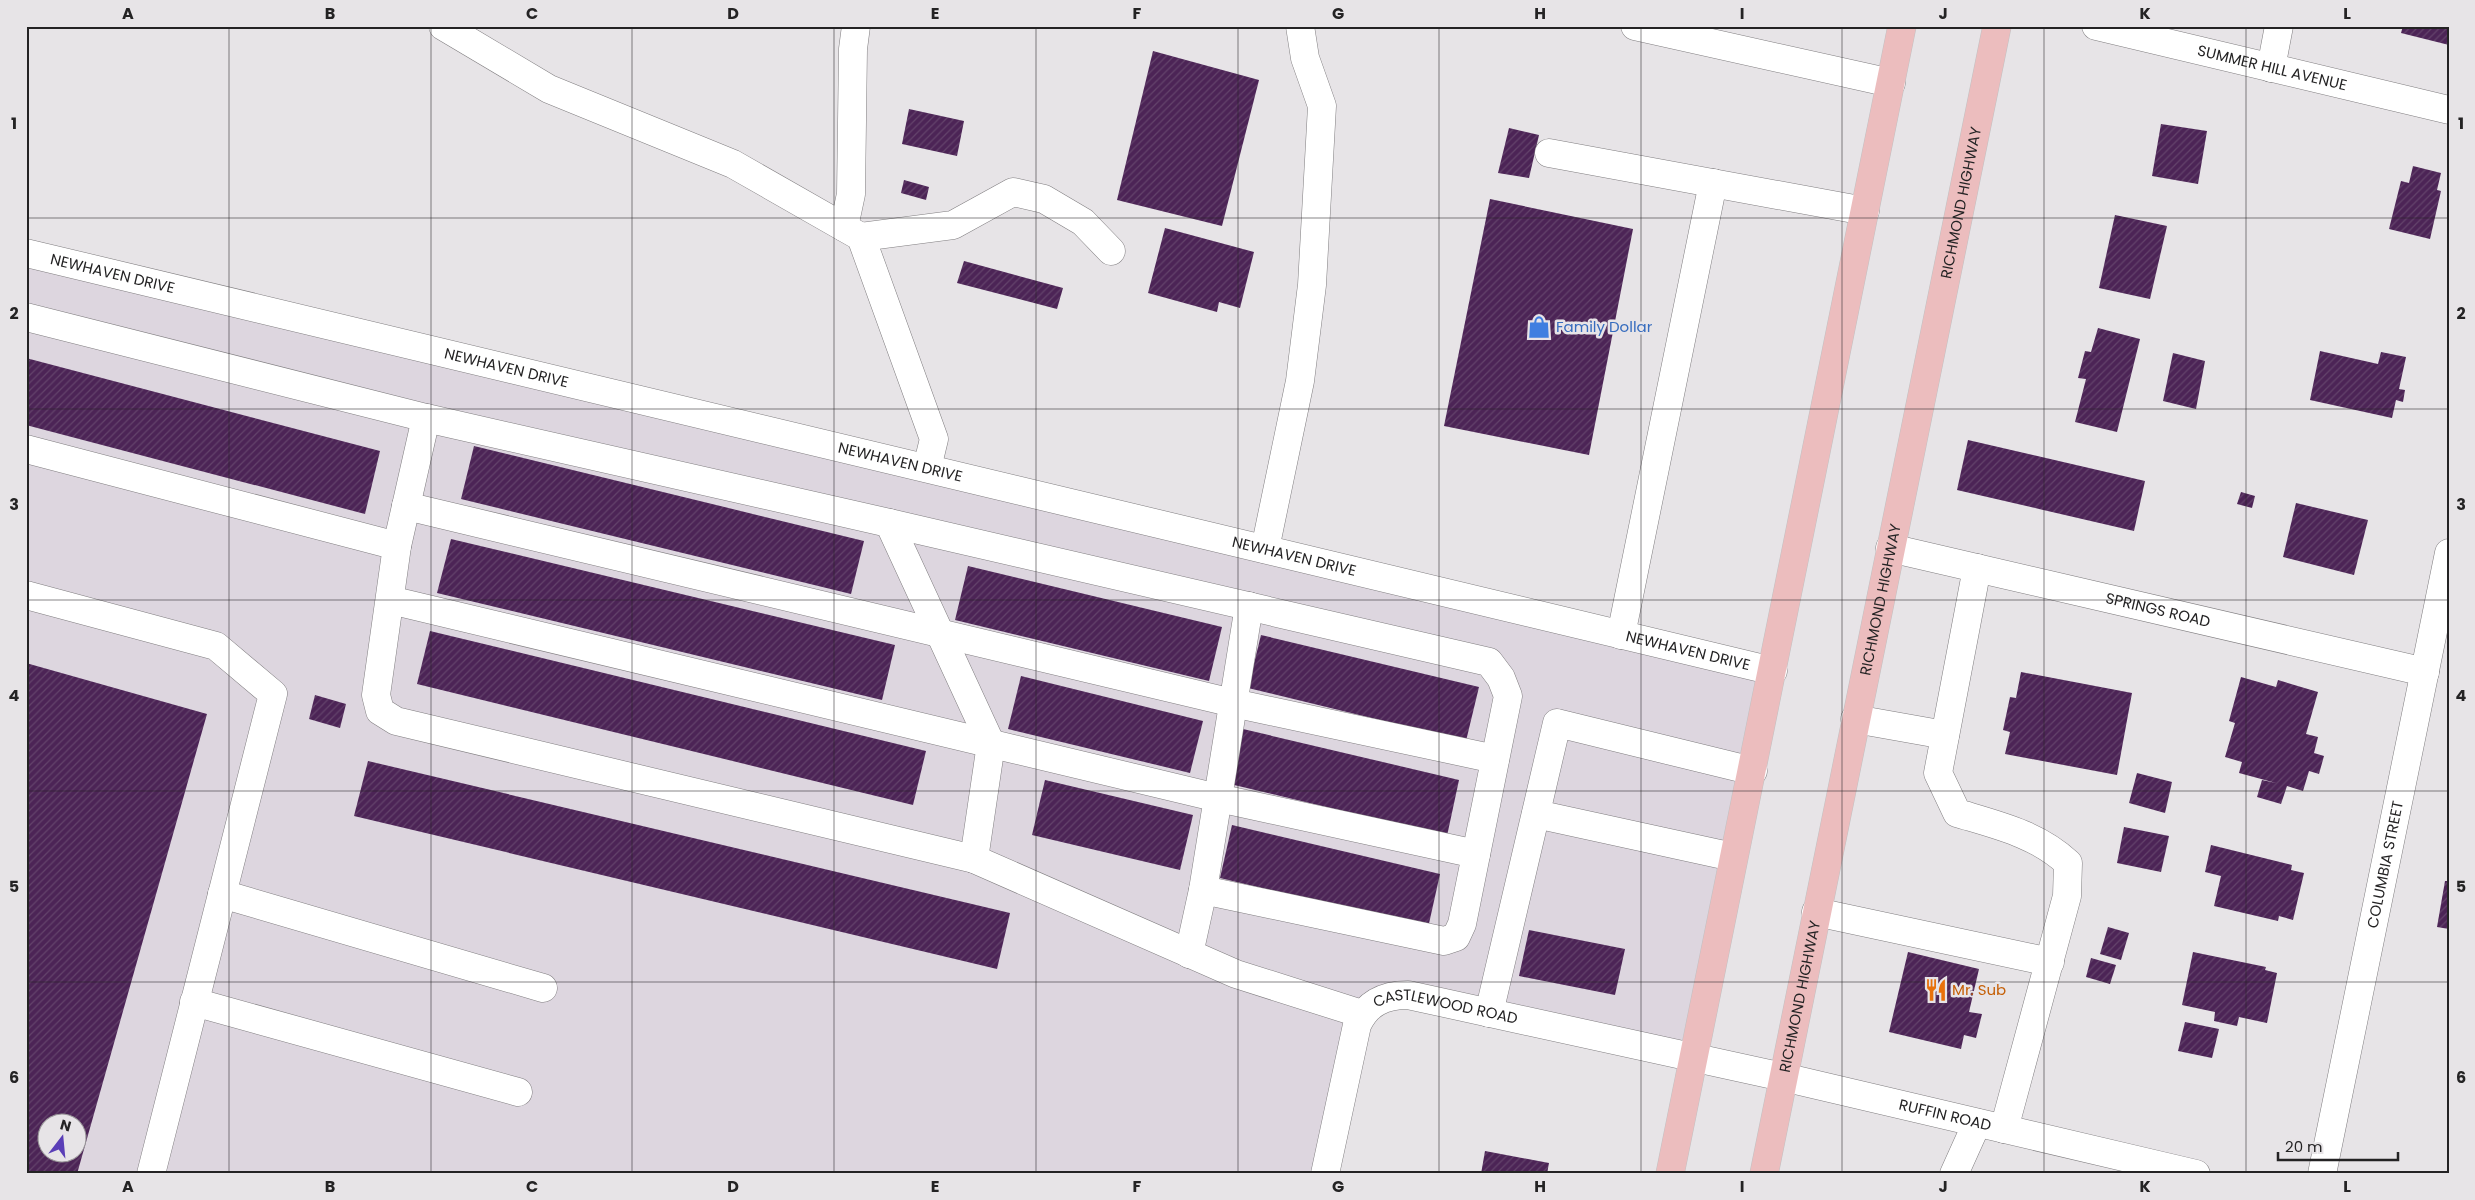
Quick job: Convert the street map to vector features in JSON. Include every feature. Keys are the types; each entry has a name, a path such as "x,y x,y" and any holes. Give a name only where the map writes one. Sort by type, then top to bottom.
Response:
{"main road":[{"path":"1670,1174 1695,1058 1733,857 1753,771 1902,26"},
{"name":"RICHMOND HIGHWAY","path":"1764,1174 1997,26"}],"street":[{"path":"443,26 549,89 733,164 853,232 952,225 1013,192 1044,199 1083,222 1111,251"},
{"path":"856,26 853,49 850,194 853,232 934,439 927,468"},
{"path":"1265,549 1300,381 1312,286 1322,106 1305,58 1300,26"},
{"path":"1635,26 1890,84"},
{"name":"SUMMER HILL AVENUE","path":"2096,26 2449,110"},
{"path":"2271,68 2279,26"},
{"path":"1549,153 1865,211"},
{"path":"1622,635 1713,183"},
{"name":"NEWHAVEN DRIVE","path":"26,253 1773,671"},
{"path":"26,317 426,418 1489,662 1501,678 1508,696 1462,924 1456,937 1444,942 1203,890"},
{"path":"426,418 397,546 376,695 380,711 396,721 974,859 1236,974 1362,1014"},
{"path":"26,449 397,546"},
{"path":"406,506 1233,703 1495,759"},
{"path":"889,523 991,744 974,859"},
{"name":"SPRINGS ROAD","path":"1890,548 2425,672"},
{"name":"COLUMBIA STREET","path":"2322,1174 2449,554"},
{"path":"1977,568 1938,773 1957,813 2020,832 2053,848 2068,863 2067,896 2004,1129"},
{"path":"26,595 216,646 273,694 194,1002 155,1173"},
{"path":"390,600 1218,798 1476,854"},
{"path":"1189,954 1203,890 1249,606"},
{"path":"1855,719 1945,734"},
{"path":"1489,1013 1557,723 1753,771"},
{"path":"1536,814 1733,857"},
{"path":"222,894 543,988"},
{"path":"1816,912 2050,962"},
{"name":"CASTLEWOOD ROAD","path":"1325,1174 1353,1039 1362,1014 1381,998 1408,995 1695,1058"},
{"path":"194,1002 518,1092"},
{"name":"RUFFIN ROAD","path":"1695,1058 2196,1174"},
{"path":"1954,1174 1977,1123"}],"shaded area":[{"path":"26,253 1773,671 1695,1058 1425,998 1371,1005 1325,1174 26,1174"}],"building":[{"path":"2403,26 2449,26 2449,45 2401,33"},
{"path":"1153,51 1259,80 1222,226 1117,200"},
{"path":"909,109 964,121 957,156 902,144"},
{"path":"2161,124 2207,131 2198,184 2152,176"},
{"path":"1509,128 1539,135 1529,178 1498,173"},
{"path":"2413,166 2441,173 2437,190 2441,191 2430,239 2389,229 2401,181 2409,183"},
{"path":"904,180 929,187 926,200 901,193"},
{"name":"Family Dollar","path":"1490,199 1633,229 1589,455 1444,426"},
{"path":"2115,215 2167,226 2150,299 2099,288"},
{"path":"1165,228 1254,252 1240,308 1219,302 1217,312 1148,293"},
{"path":"964,261 1063,288 1057,309 957,283"},
{"path":"2098,328 2140,339 2117,432 2075,422 2086,379 2078,378 2085,351 2091,352"},
{"path":"2320,351 2378,364 2381,352 2406,357 2399,389 2405,390 2403,402 2396,400 2392,418 2310,400"},
{"path":"2173,353 2205,361 2196,409 2163,401"},
{"path":"26,358 380,451 365,514 26,425"},
{"path":"1968,440 2145,481 2134,531 1957,490"},
{"path":"474,446 864,541 851,594 461,499"},
{"path":"2241,492 2255,496 2252,508 2237,504"},
{"path":"2296,503 2368,520 2354,575 2283,557"},
{"path":"451,539 895,645 882,700 437,593"},
{"path":"968,566 1222,627 1209,681 955,620"},
{"path":"430,631 926,751 913,805 417,684"},
{"path":"1261,635 1479,687 1466,741 1248,688"},
{"path":"26,663 207,714 88,1135 88,1112 38,1112 38,1162 80,1162 77,1174 26,1174"},
{"path":"2021,672 2132,693 2117,775 2005,754 2010,732 2003,730 2010,697 2016,698"},
{"path":"1021,676 1203,721 1190,773 1008,729"},
{"path":"2241,677 2276,687 2278,680 2318,692 2306,734 2318,737 2314,753 2324,756 2319,774 2309,771 2303,791 2287,786 2281,804 2257,797 2262,780 2276,783 2239,773 2242,762 2225,757 2235,723 2229,721"},
{"path":"315,695 346,704 340,728 309,719"},
{"path":"1243,729 1459,780 1447,836 1230,784"},
{"path":"368,761 1010,913 997,969 354,816"},
{"path":"2137,773 2172,782 2165,813 2129,803"},
{"path":"1045,780 1193,815 1180,870 1032,835"},
{"path":"1232,825 1440,874 1428,928 1220,878"},
{"path":"2124,827 2169,836 2161,872 2117,863"},
{"path":"2211,845 2292,865 2291,870 2304,873 2293,920 2279,916 2278,921 2214,906 2221,876 2205,872"},
{"path":"2445,881 2449,881 2449,929 2437,927"},
{"path":"2108,927 2129,933 2121,960 2100,954"},
{"path":"1529,930 1625,949 1615,995 1519,976"},
{"name":"Mr. Sub","path":"1908,952 1979,969 1969,1012 1982,1014 1976,1038 1964,1035 1961,1049 1889,1032"},
{"path":"2193,952 2266,967 2265,970 2277,973 2267,1023 2239,1017 2237,1026 2214,1021 2215,1012 2182,1005"},
{"path":"2091,958 2116,965 2110,984 2086,977"},
{"path":"2185,1022 2219,1029 2212,1058 2178,1051"},
{"path":"1485,1151 1549,1163 1547,1174 1481,1174"}],"place":[{"name":"Family Dollar","path":"1539,327"},
{"name":"Mr. Sub","path":"1936,990"}]}
